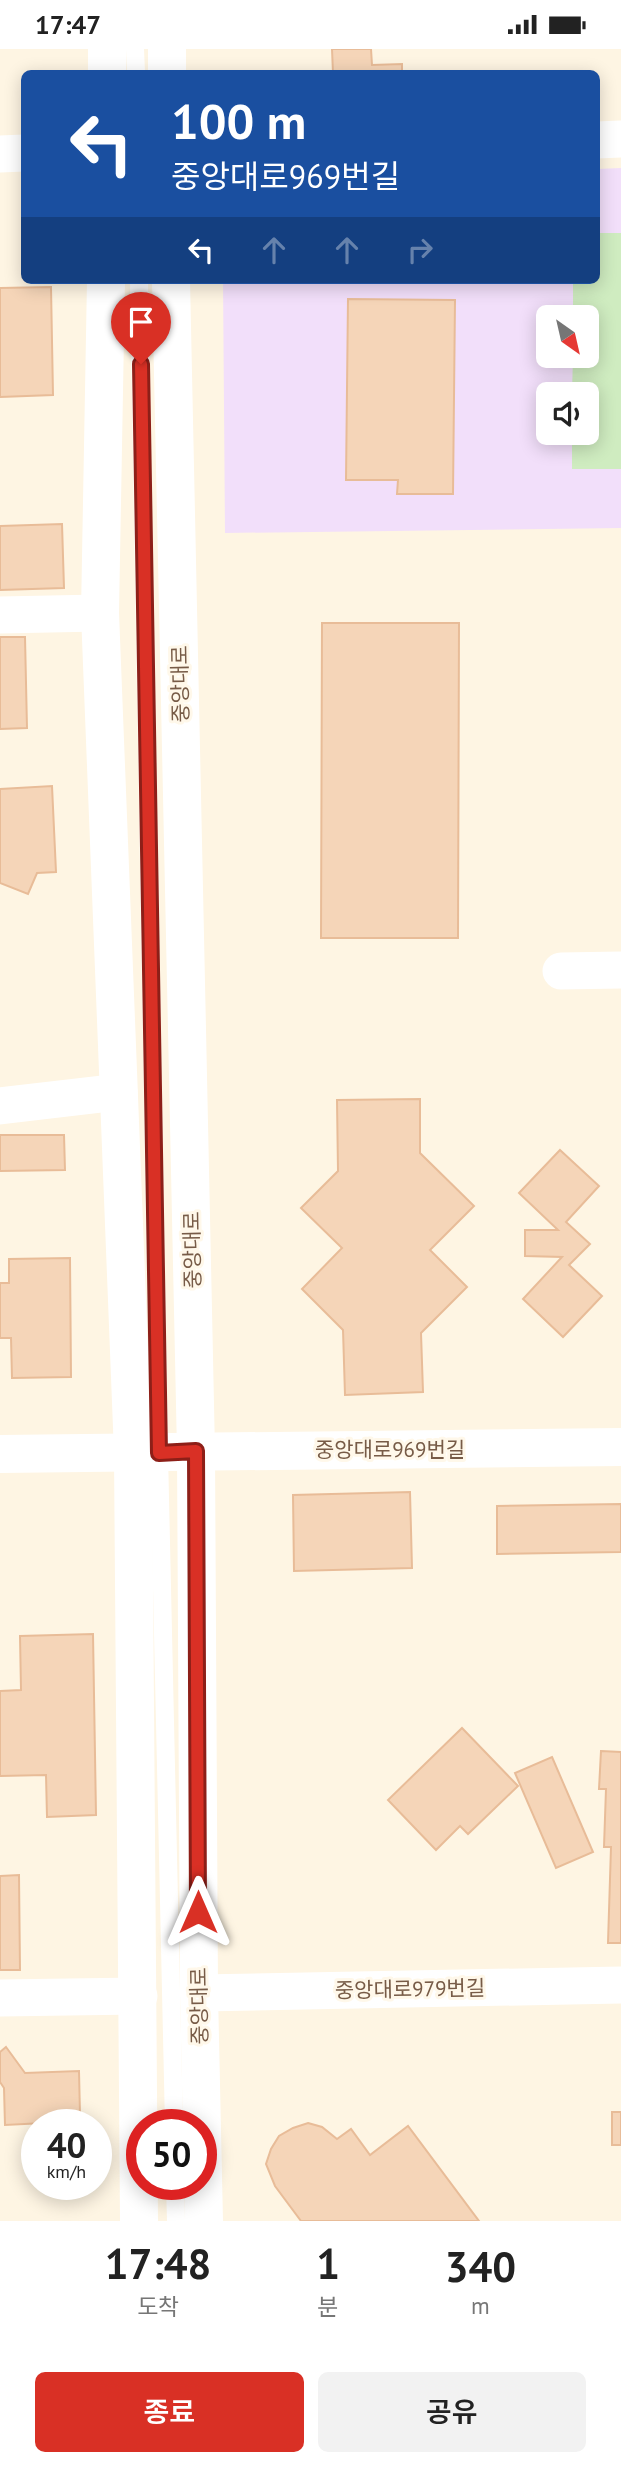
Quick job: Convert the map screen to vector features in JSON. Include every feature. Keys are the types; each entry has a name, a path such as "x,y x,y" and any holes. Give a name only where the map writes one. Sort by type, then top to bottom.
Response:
{"main road":[{"path":"107,49 107,70"},
{"path":"167,49 167,70"},
{"name":"중앙대로","path":"106,284 100,613 119,1092 163,1452 199,1993 204,2221"},
{"name":"중앙대로","path":"139,2221 139,1996 163,1452 172,284"},
{"name":"중앙대로969번길","path":"0,1454 621,1447"}],"street":[{"path":"600,140 621,139"},
{"path":"0,154 21,153"},
{"path":"0,615 100,613"},
{"path":"561,971 621,970"},
{"path":"0,1106 119,1092"},
{"name":"중앙대로979번길","path":"199,1993 621,1985"},
{"path":"0,1998 139,1996"}],"lane":[{"path":"135,49 136,70"},
{"path":"139,284 174,2109"},
{"path":"175,2200 176,2221"}],"shaded area":[{"path":"621,168 621,528 225,533 223,284 600,284 600,169"}],"green space":[{"path":"600,233 621,233 621,469 572,469 572,445 599,445 599,382 572,382 573,368 599,368 599,305 573,305 573,284 600,284"}],"building":[{"path":"332,49 371,49 372,65 402,64 402,70 333,70"},
{"path":"51,287 53,395 0,397 0,288"},
{"path":"348,299 455,300 453,494 397,494 398,480 346,480"},
{"path":"62,524 64,588 0,590 0,526"},
{"path":"322,623 459,623 458,938 321,938"},
{"path":"0,637 25,637 27,728 0,729"},
{"path":"52,786 56,872 37,873 28,894 0,883 0,789"},
{"path":"420,1099 420,1153 474,1206 430,1250 467,1287 421,1333 423,1392 345,1395 343,1330 302,1289 342,1248 301,1208 338,1171 337,1100"},
{"path":"0,1135 64,1135 65,1170 0,1171"},
{"path":"560,1150 599,1186 566,1222 590,1244 569,1265 602,1296 563,1337 523,1299 562,1257 525,1256 525,1230 558,1230 519,1193"},
{"path":"70,1258 71,1377 12,1378 11,1338 0,1338 0,1283 9,1283 9,1259"},
{"path":"410,1492 412,1568 294,1571 293,1495"},
{"path":"621,1504 621,1552 497,1554 497,1506"},
{"path":"93,1634 96,1815 47,1817 46,1775 0,1776 0,1691 21,1690 20,1636"},
{"path":"462,1728 518,1786 468,1834 460,1826 436,1850 388,1800"},
{"path":"601,1751 621,1752 621,1943 608,1943 611,1847 604,1847 606,1789 599,1789"},
{"path":"552,1757 593,1852 556,1868 515,1773"},
{"path":"19,1875 20,1970 0,1970 0,1876"},
{"path":"6,2047 25,2073 79,2071 80,2109 21,2109 21,2124 5,2125 0,2052"},
{"path":"612,2112 621,2112 621,2145 612,2145"},
{"path":"308,2123 322,2127 337,2139 351,2129 370,2155 408,2126 479,2221 301,2221 275,2186 266,2164 279,2136"}],"route":[{"path":"141,364 159,1453 196,1451 198,1912"}]}
